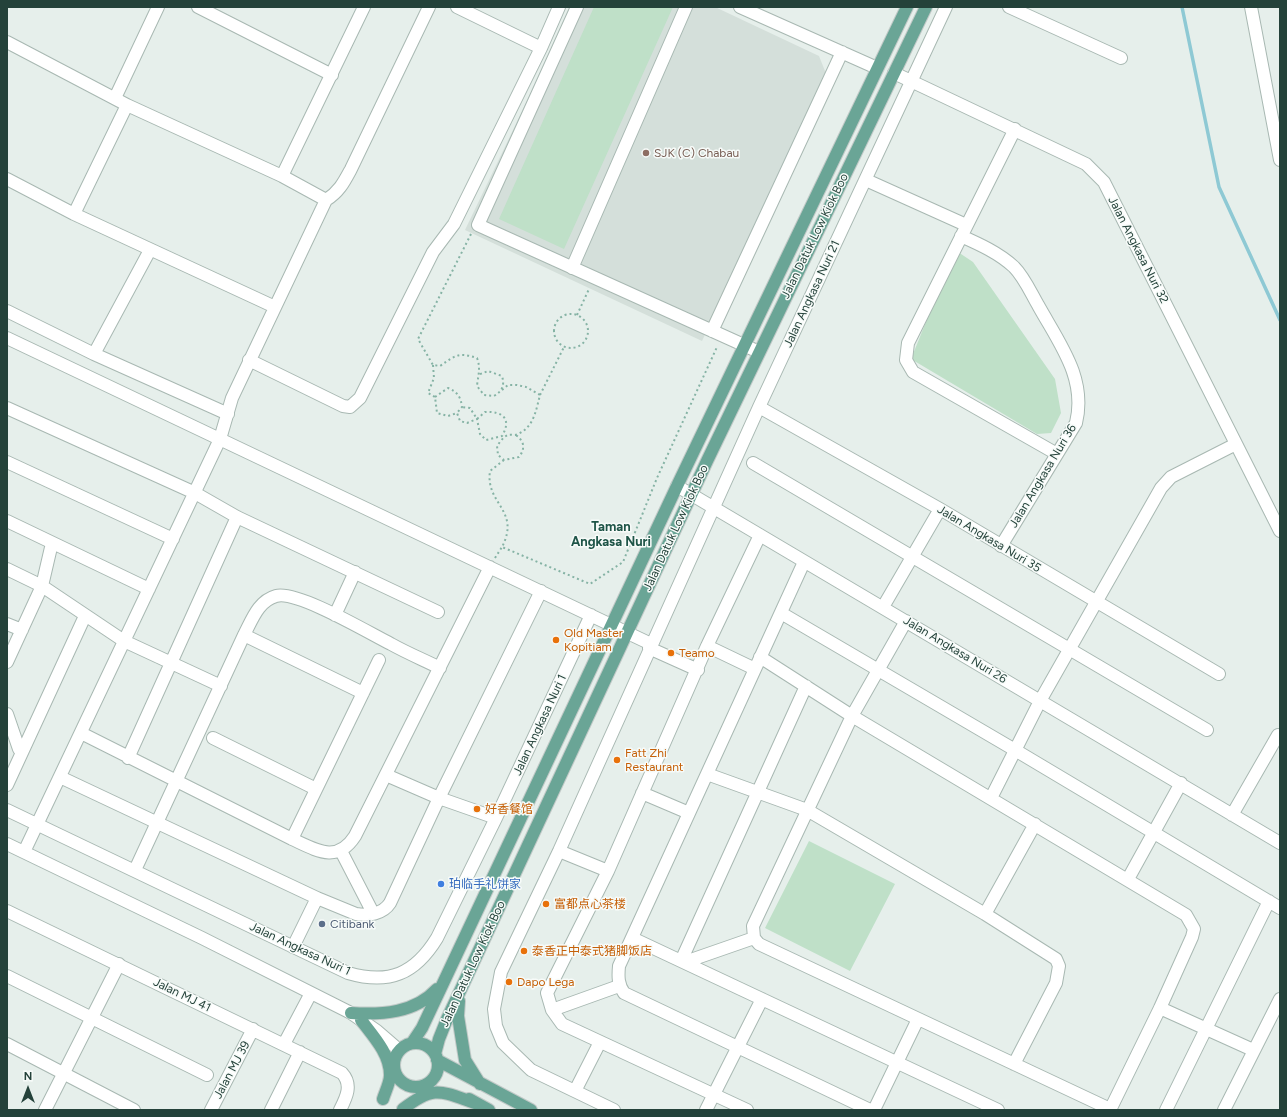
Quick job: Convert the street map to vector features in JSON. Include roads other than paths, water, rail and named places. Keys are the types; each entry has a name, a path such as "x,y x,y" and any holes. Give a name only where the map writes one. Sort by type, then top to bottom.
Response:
{"main road":[{"name":"Jalan Datuk Low Kiok Boo","path":"412,1044 422,1028 613,626 677,486 907,7"},
{"name":"Jalan Datuk Low Kiok Boo","path":"436,1057 439,1039 460,992 628,633 691,494 926,7"},
{"path":"351,1013 370,1015 401,1011 428,998 443,983"},
{"path":"460,992 458,1016 465,1060 480,1084"},
{"path":"361,1020 380,1046 388,1061 390,1077 380,1105"},
{"path":"418,1086 404,1083 398,1078 394,1064 400,1050 412,1044 423,1044 436,1057 480,1084 532,1110"},
{"path":"403,1110 412,1092 418,1086 432,1080 438,1068 436,1057"},
{"path":"380,1105 398,1078"},
{"path":"432,1080 489,1110"},
{"path":"403,1110 418,1097 440,1091 475,1102"}],"street":[{"path":"115,98 158,7"},
{"path":"198,7 332,75"},
{"path":"282,176 364,7"},
{"path":"24,852 220,439 232,398 249,360 326,200 342,187 429,7"},
{"path":"457,7 540,48"},
{"path":"249,360 337,404 350,407 360,398 434,252 454,224 559,7"},
{"path":"577,7 475,232 572,268 759,352"},
{"path":"572,268 686,7"},
{"path":"742,7 877,68"},
{"name":"Jalan Angkasa Nuri 21","path":"575,1091 531,1070 503,1043 496,1026 494,1009 501,972 559,851 650,646 759,407 946,7"},
{"path":"1009,7 1121,58"},
{"path":"1251,7 1279,155"},
{"path":"7,42 127,105 282,176 326,200"},
{"path":"712,331 842,52"},
{"name":"Jalan Angkasa Nuri 32","path":"894,73 1086,164 1104,182 1280,531"},
{"path":"74,214 127,105"},
{"path":"1015,130 908,343 906,360 913,372 1057,454"},
{"path":"7,179 74,214 275,306"},
{"name":"Jalan Angkasa Nuri 36","path":"866,180 964,231 1014,267 1069,360 1078,391 1079,408 1076,423 1001,546"},
{"path":"94,354 150,250"},
{"path":"7,311 94,354 228,414"},
{"path":"7,338 591,615 698,670"},
{"name":"Jalan Angkasa Nuri 35","path":"759,407 940,509 1218,674"},
{"path":"7,408 195,493 237,517 438,612"},
{"path":"991,798 1040,701 1161,488 1171,477 1236,444"},
{"path":"7,462 173,539"},
{"path":"753,463 1208,730"},
{"name":"Jalan Angkasa Nuri 26","path":"677,486 1280,843"},
{"path":"883,608 940,509"},
{"path":"128,758 237,517"},
{"path":"7,521 149,590"},
{"path":"747,1110 562,1024 552,1010 547,997 548,989 608,870 698,670 707,646 760,535"},
{"path":"7,662 42,586 52,543"},
{"path":"804,562 619,966 619,986 624,993 870,1110"},
{"path":"81,733 128,758 292,839 319,851 331,853 341,851 350,845 355,836 490,567"},
{"path":"7,570 42,586 124,642 221,686"},
{"path":"335,615 355,572"},
{"path":"60,777 317,898 356,914 383,911 390,904 439,798 540,591"},
{"path":"135,870 244,635 258,609 266,600 277,596 292,597 335,615 440,668"},
{"path":"781,613 1154,832 1280,908"},
{"name":"Jalan Angkasa Nuri 1","path":"7,810 348,973 365,978 382,978 401,973 417,965 428,953 437,938 496,818 591,615"},
{"path":"7,785 21,750 85,616"},
{"path":"760,657 852,716 1128,879 1186,915 1194,929 1192,937 1160,1008 1110,1110 759,944 754,938 753,926 852,716 906,621"},
{"path":"7,624 22,630"},
{"path":"244,635 363,693"},
{"path":"707,646 755,669"},
{"path":"292,839 379,660"},
{"path":"683,962 756,792 806,686"},
{"path":"7,714 21,750"},
{"path":"1232,815 1278,735"},
{"path":"213,738 316,789"},
{"path":"7,743 21,750"},
{"path":"707,774 807,810 985,914 1049,953 1056,959 1059,966 1056,983 1014,1064"},
{"path":"386,775 439,798 496,818"},
{"path":"1128,879 1181,783"},
{"path":"642,793 689,813"},
{"path":"985,914 1035,824"},
{"path":"7,844 351,1013 400,1050"},
{"path":"341,851 373,913"},
{"path":"559,851 608,870"},
{"path":"293,947 317,898"},
{"path":"1166,1110 1205,1028 1269,901"},
{"name":"Jalan MJ 41","path":"7,911 342,1073 347,1081 348,1087 346,1099 340,1110"},
{"path":"632,938 998,1110"},
{"path":"683,962 754,938"},
{"path":"45,1110 119,964"},
{"path":"7,976 91,1019 207,1075"},
{"path":"552,1010 619,986"},
{"path":"284,1044 311,993"},
{"path":"706,1110 762,998"},
{"path":"1224,1110 1280,999"},
{"path":"1160,1008 1253,1050"},
{"path":"874,1110 918,1019"},
{"name":"Jalan MJ 39","path":"211,1110 253,1029"},
{"path":"600,1042 575,1091 614,1110"},
{"path":"7,1044 134,1110"},
{"path":"271,1110 300,1052"}],"waterway":[{"path":"1182,7 1219,187 1280,320"}],"place":[{"name":"SJK (C) Chabau","path":"646,153"},
{"name":"Old Master Kopitiam","path":"556,640"},
{"name":"Teamo","path":"671,653"},
{"name":"Fatt Zhi Restaurant","path":"617,760"},
{"name":"好香餐馆","path":"477,809"},
{"name":"珀临手礼饼家","path":"441,884"},
{"name":"富都点心茶楼","path":"546,904"},
{"name":"Citibank","path":"322,924"},
{"name":"泰香正中泰式猪脚饭店","path":"524,951"},
{"name":"Dapo Lega","path":"509,982"}],"district":[{"name":"Taman Angkasa Nuri","path":"611,534"}]}
